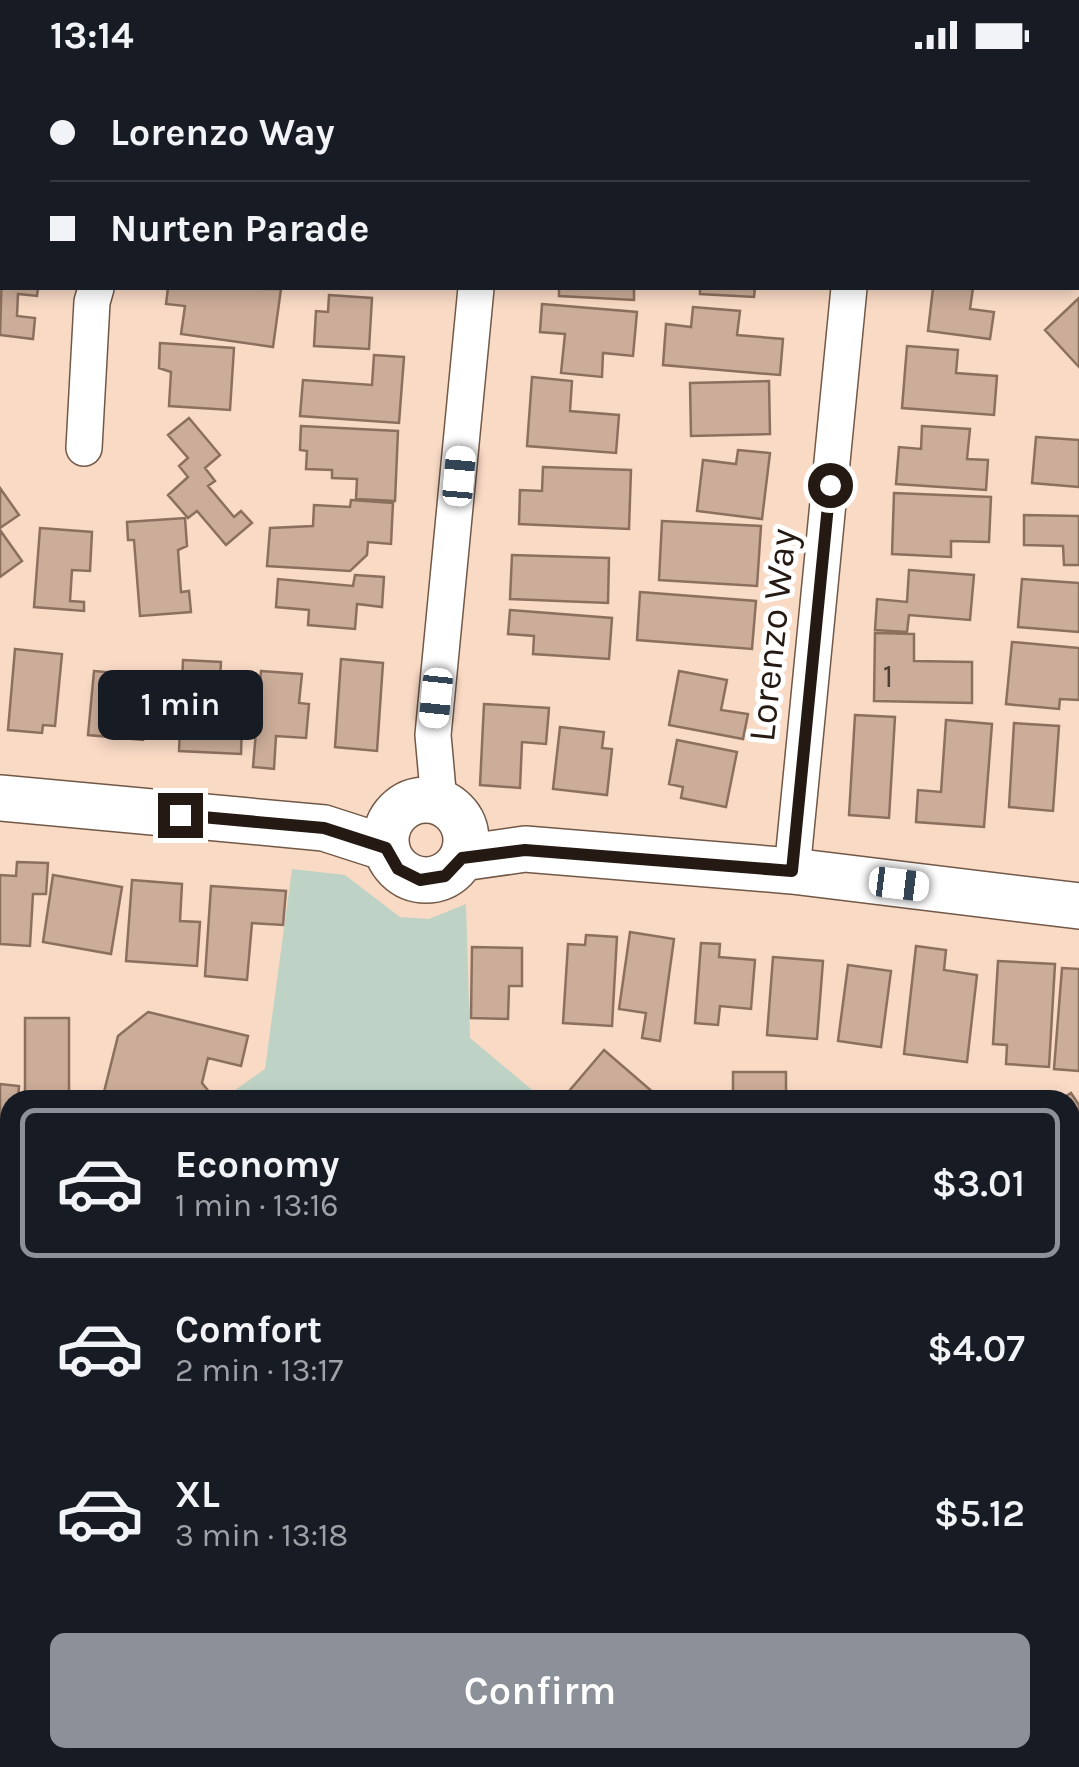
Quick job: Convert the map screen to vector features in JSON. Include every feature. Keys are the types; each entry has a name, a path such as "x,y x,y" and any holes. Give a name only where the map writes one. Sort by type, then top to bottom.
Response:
{"street":[{"path":"84,448 95,290"},
{"path":"426,825 476,290"},
{"name":"Lorenzo Way","path":"792,871 849,290"},
{"path":"0,798 324,828 426,825 525,850 792,871 1079,906"}],"green space":[{"path":"292,869 345,875 400,917 429,919 466,904 470,1038 532,1090 235,1090 265,1069"}],"building":[{"path":"1,290 38,290 37,296 18,294 17,316 35,318 33,339 0,335"},
{"path":"168,290 281,290 273,347 181,334 185,306 166,304"},
{"path":"559,290 634,290 634,300 559,296"},
{"path":"700,290 755,290 754,297 700,294"},
{"path":"933,290 973,290 970,309 994,312 990,339 928,331"},
{"path":"329,295 372,298 369,349 314,346 316,311 328,312"},
{"path":"1079,298 1079,367 1045,330"},
{"path":"542,304 637,312 633,356 603,353 602,377 561,373 565,334 540,332"},
{"path":"693,307 740,311 737,335 783,339 780,375 663,365 666,324 691,327"},
{"path":"160,343 234,348 230,410 169,406 171,372 159,368"},
{"path":"907,346 958,350 956,373 997,376 994,415 902,408"},
{"path":"374,355 404,357 399,423 300,416 303,380 372,385"},
{"path":"532,377 572,381 570,411 619,415 616,453 527,446"},
{"path":"769,381 770,434 691,436 690,383"},
{"path":"189,418 220,455 205,468 215,481 208,486 234,517 241,511 252,523 226,545 197,511 188,518 168,495 188,477 179,466 188,458 168,435"},
{"path":"301,426 398,431 395,501 356,499 357,479 332,478 332,470 306,469 307,451 300,450"},
{"path":"922,426 970,429 967,459 988,460 986,490 896,484 899,447 921,449"},
{"path":"1036,437 1079,440 1079,487 1032,483"},
{"path":"738,450 770,453 762,519 697,511 703,460 736,464"},
{"path":"543,467 631,470 629,529 519,524 520,490 542,491"},
{"path":"0,488 19,515 0,528"},
{"path":"894,493 991,497 989,542 951,541 951,557 892,554"},
{"path":"351,500 393,503 391,544 368,542 367,555 350,571 267,566 270,528 313,526 314,505 350,507"},
{"path":"1024,515 1079,516 1079,565 1064,565 1063,546 1024,545"},
{"path":"185,518 187,546 178,550 181,592 189,591 191,612 140,616 134,540 128,540 127,522"},
{"path":"662,521 761,526 757,586 659,580"},
{"path":"40,528 92,532 90,571 72,570 70,601 84,602 84,611 34,607"},
{"path":"0,530 22,561 0,577"},
{"path":"512,555 609,558 608,603 510,599"},
{"path":"909,570 974,575 970,620 909,615 907,632 875,630 877,599 907,602"},
{"path":"355,575 384,577 382,607 357,604 355,629 308,625 309,610 276,607 278,579 353,586"},
{"path":"1022,579 1079,583 1079,632 1018,627"},
{"path":"640,592 756,601 752,649 637,640"},
{"path":"510,610 612,618 609,659 533,654 534,636 508,634"},
{"path":"875,633 914,634 914,661 972,662 972,703 874,701"},
{"path":"1012,642 1079,648 1079,700 1060,699 1059,709 1006,704"},
{"path":"15,649 62,654 55,726 43,725 42,733 8,730"},
{"path":"341,659 383,663 377,751 335,747"},
{"path":"183,660 221,662 219,695 243,697 241,754 179,751"},
{"path":"94,671 149,676 143,740 88,735"},
{"path":"261,671 302,674 299,703 309,704 306,738 276,736 274,769 253,767"},
{"path":"679,671 727,680 721,710 748,714 743,739 669,725"},
{"path":"484,704 549,708 546,744 522,742 520,788 480,785"},
{"path":"855,715 895,717 889,818 849,815"},
{"path":"946,720 992,724 984,827 916,822 918,790 941,792"},
{"path":"1014,723 1059,726 1053,811 1009,807"},
{"path":"560,727 604,732 602,748 612,749 607,795 553,789"},
{"path":"677,740 737,752 726,807 681,798 683,787 669,784"},
{"path":"17,862 48,863 46,894 33,894 30,946 0,944 0,875 16,876"},
{"path":"53,875 122,887 111,954 43,942"},
{"path":"132,880 182,884 180,921 200,922 197,966 126,961"},
{"path":"211,886 286,891 283,925 252,923 247,980 205,976"},
{"path":"630,932 674,939 660,1041 642,1038 646,1013 619,1009"},
{"path":"586,935 617,937 612,1026 563,1023 568,944 585,945"},
{"path":"701,943 720,944 719,957 755,960 751,1009 720,1006 718,1025 695,1023"},
{"path":"916,946 946,950 944,970 977,975 967,1062 904,1054"},
{"path":"472,947 522,948 522,986 509,986 508,1019 471,1018"},
{"path":"773,957 823,961 817,1039 767,1035"},
{"path":"998,961 1055,964 1049,1067 1006,1064 1007,1045 993,1044"},
{"path":"848,965 891,971 881,1047 838,1041"},
{"path":"1062,968 1079,969 1079,1071 1054,1069"},
{"path":"148,1012 248,1036 241,1066 208,1058 202,1083 208,1090 104,1090 118,1036"},
{"path":"25,1018 69,1018 69,1090 25,1090"},
{"path":"604,1050 650,1090 570,1090"},
{"path":"733,1072 786,1072 786,1090 733,1090"},
{"path":"0,1084 19,1086 19,1090 0,1090"}],"route":[{"path":"180,815 324,828 386,848 398,869 420,880 445,876 462,858 525,850 792,871 830,485"}]}
